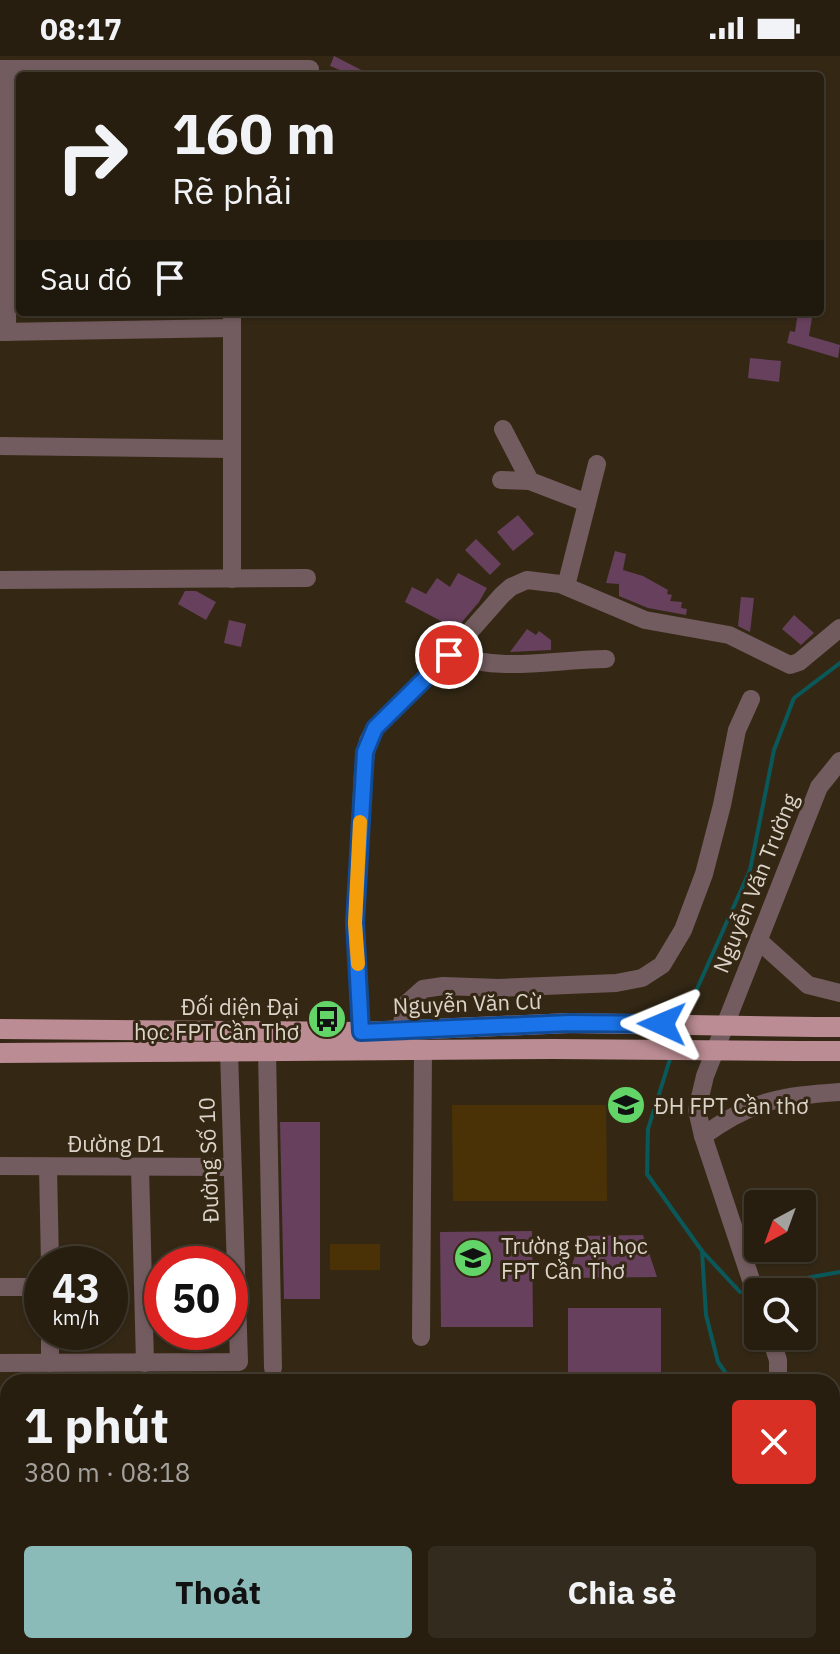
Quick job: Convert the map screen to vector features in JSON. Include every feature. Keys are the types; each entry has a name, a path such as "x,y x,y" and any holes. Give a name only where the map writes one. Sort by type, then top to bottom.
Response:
{"main road":[{"name":"Nguyễn Văn Cừ","path":"0,1029 361,1032 570,1023 840,1027"},
{"path":"229,1031 229,1052"},
{"name":"Nguyễn Văn Cừ","path":"0,1053 553,1049 840,1051"}],"street":[{"path":"232,579 232,320 116,321 4,332 4,69 310,69"},
{"path":"503,429 530,481"},
{"path":"0,446 232,449"},
{"path":"566,586 597,464"},
{"path":"501,480 530,481 587,503"},
{"path":"0,580 307,578"},
{"path":"361,1032 355,923 365,752 375,728 519,583 566,586 645,620 729,635 790,665 799,662 840,628"},
{"path":"449,655 472,662 505,666 606,659"},
{"path":"401,1030 405,1005 423,989 616,983 642,978 662,965 683,930 704,874 737,730 751,699"},
{"name":"Nguyễn Văn Trường","path":"750,1278 697,1110 705,1076 819,787 840,761"},
{"path":"758,940 808,985 840,993"},
{"path":"421,1337 423,1050"},
{"path":"267,1051 273,1368"},
{"name":"Đường Số 10","path":"145,1363 239,1362 229,1052"},
{"path":"703,1136 743,1109 781,1097 840,1092"},
{"name":"Đường D1","path":"0,1166 232,1167"},
{"path":"48,1167 50,1246"},
{"path":"0,1363 145,1363 140,1168"},
{"path":"0,1287 24,1287"},
{"path":"50,1350 50,1363"},
{"path":"775,1350 778,1374"}],"shaded area":[{"path":"452,1105 606,1105 607,1201 453,1201"},
{"path":"330,1244 380,1244 380,1270 330,1270"}],"building":[{"path":"334,56 365,72 342,72 330,66"},
{"path":"797,316 812,316 809,336 840,345 838,358 787,343 790,331 795,332"},
{"path":"750,358 781,361 779,382 748,378"},
{"path":"518,515 534,534 513,551 497,532"},
{"path":"476,539 501,564 490,575 465,550"},
{"path":"615,551 626,554 623,570 643,576 668,590 667,594 672,595 670,601 682,602 681,608 687,609 686,615 648,608 619,596 619,584 606,583"},
{"path":"458,573 487,588 456,629 405,602 412,587 426,594 437,578 450,587"},
{"path":"185,591 196,591 216,602 206,620 178,604"},
{"path":"741,597 754,598 750,632 738,626"},
{"path":"794,615 814,633 801,645 782,629"},
{"path":"229,620 246,624 241,647 224,643"},
{"path":"527,629 536,635 539,631 551,640 551,650 510,652"},
{"path":"280,1122 320,1122 320,1299 284,1299"},
{"path":"532,1231 533,1327 441,1327 440,1232"},
{"path":"643,1235 657,1277 568,1278 581,1236"},
{"path":"568,1308 661,1308 661,1374 568,1374"}],"waterway":[{"path":"684,1018 750,870 774,750 794,698 840,663"},
{"path":"671,1056 648,1129 647,1174 702,1251 706,1315 718,1362 726,1374"},
{"path":"702,1251 740,1292"},
{"path":"806,1278 840,1272"}],"slow traffic":[{"path":"358,964 355,923 360,822"}],"place":[{"name":"Đối diện Đại học FPT Cần Thơ","path":"327,1019"},
{"name":"ĐH FPT Cần thơ","path":"626,1105"},
{"name":"Trường Đại học FPT Cần Thơ","path":"473,1258"}],"route":[{"path":"449,655 375,728 365,752 355,923 361,1032 570,1023 662,1024"}]}
